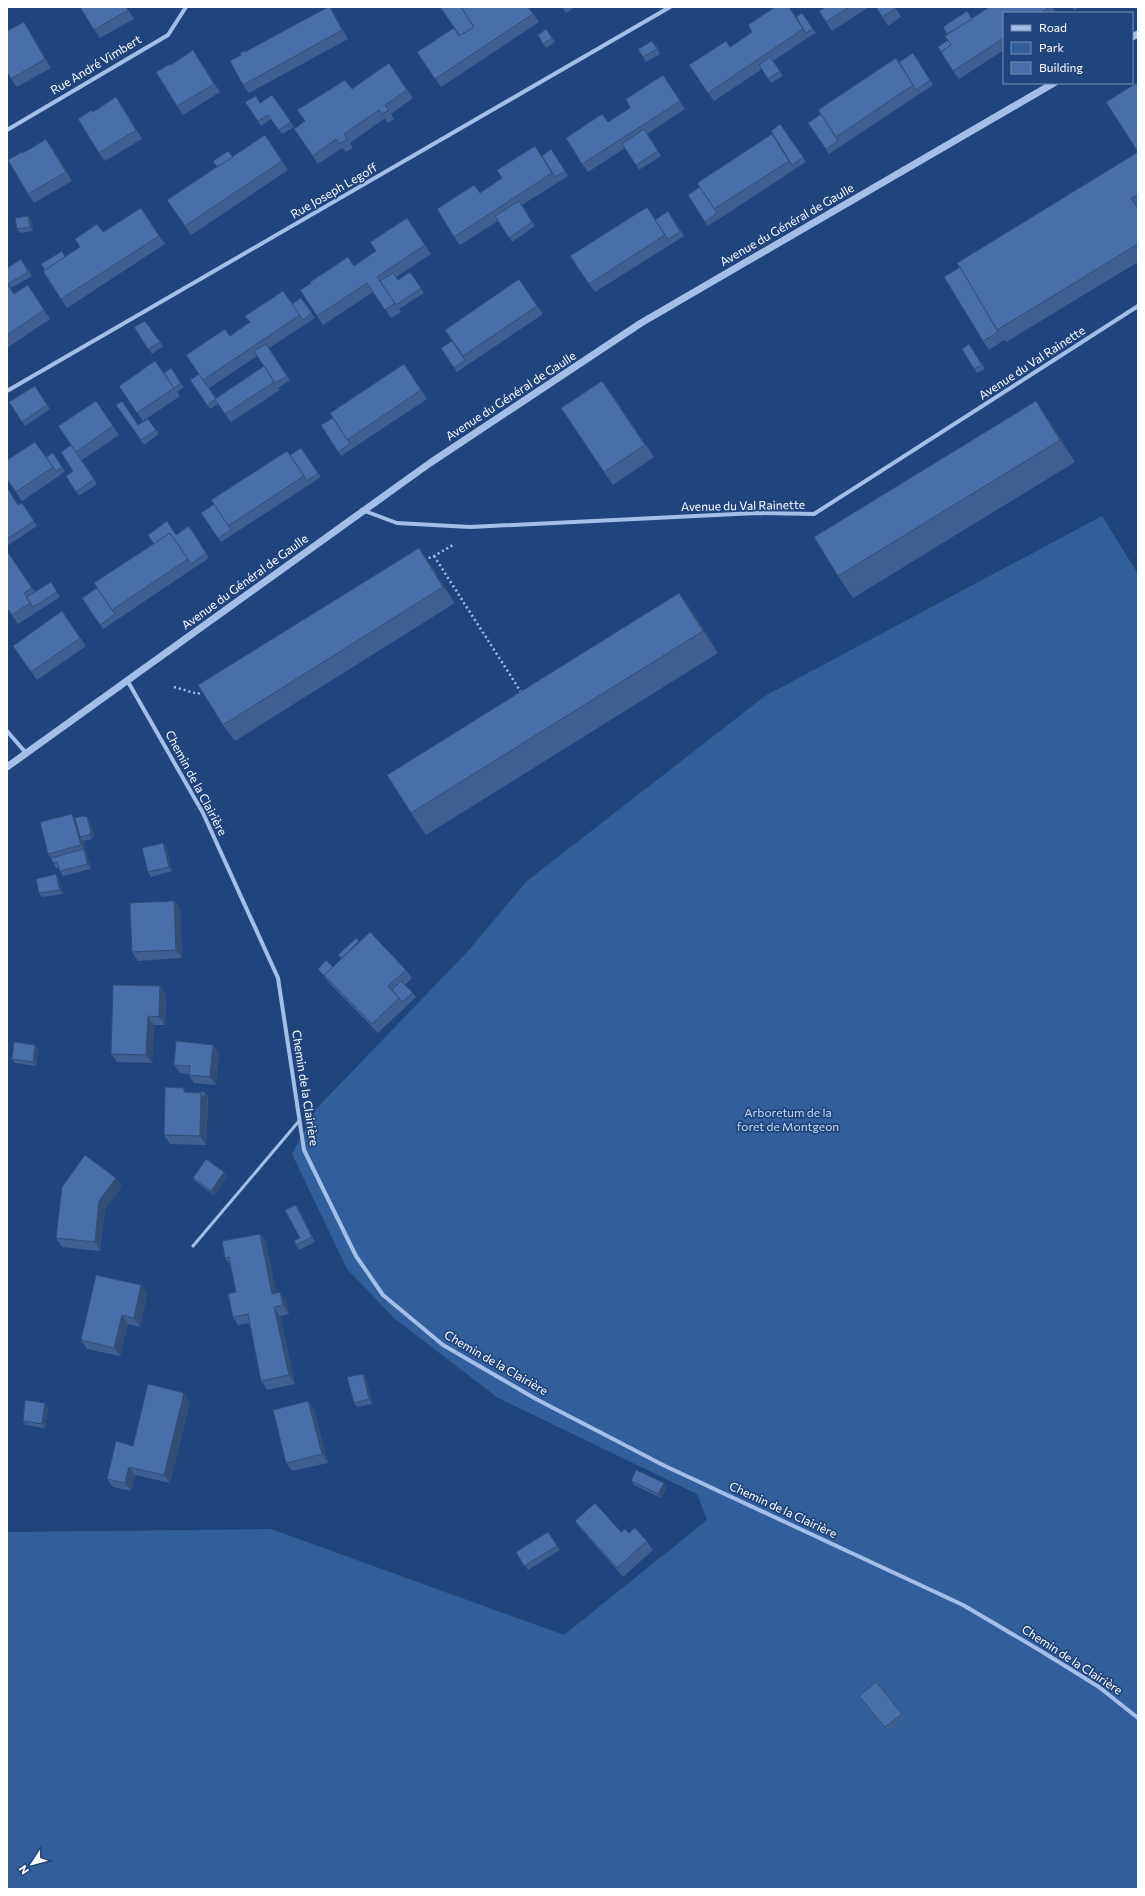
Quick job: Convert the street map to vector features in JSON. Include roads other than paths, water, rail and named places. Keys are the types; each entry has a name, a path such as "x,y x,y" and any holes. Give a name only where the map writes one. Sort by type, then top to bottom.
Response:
{"street":[{"name":"Rue André Vimbert","path":"7,130 168,35 186,7"},
{"name":"Rue Joseph Legoff","path":"7,391 670,7"},
{"name":"Avenue du Général de Gaulle","path":"7,767 430,462 641,323 1052,84"},
{"name":"Avenue du Val Rainette","path":"362,510 397,523 470,528 748,514 814,514 1138,306"},
{"name":"Chemin de la Clairière","path":"127,680 203,813 278,978 304,1150 356,1256 383,1295 443,1345 536,1399 665,1466 963,1605 1041,1651 1099,1688 1138,1718"},
{"path":"7,731 26,753"}],"lane":[{"path":"193,1246 299,1121"}],"park label":[{"name":"Arboretum de la foret de Montgeon","path":"788,1120"}]}
